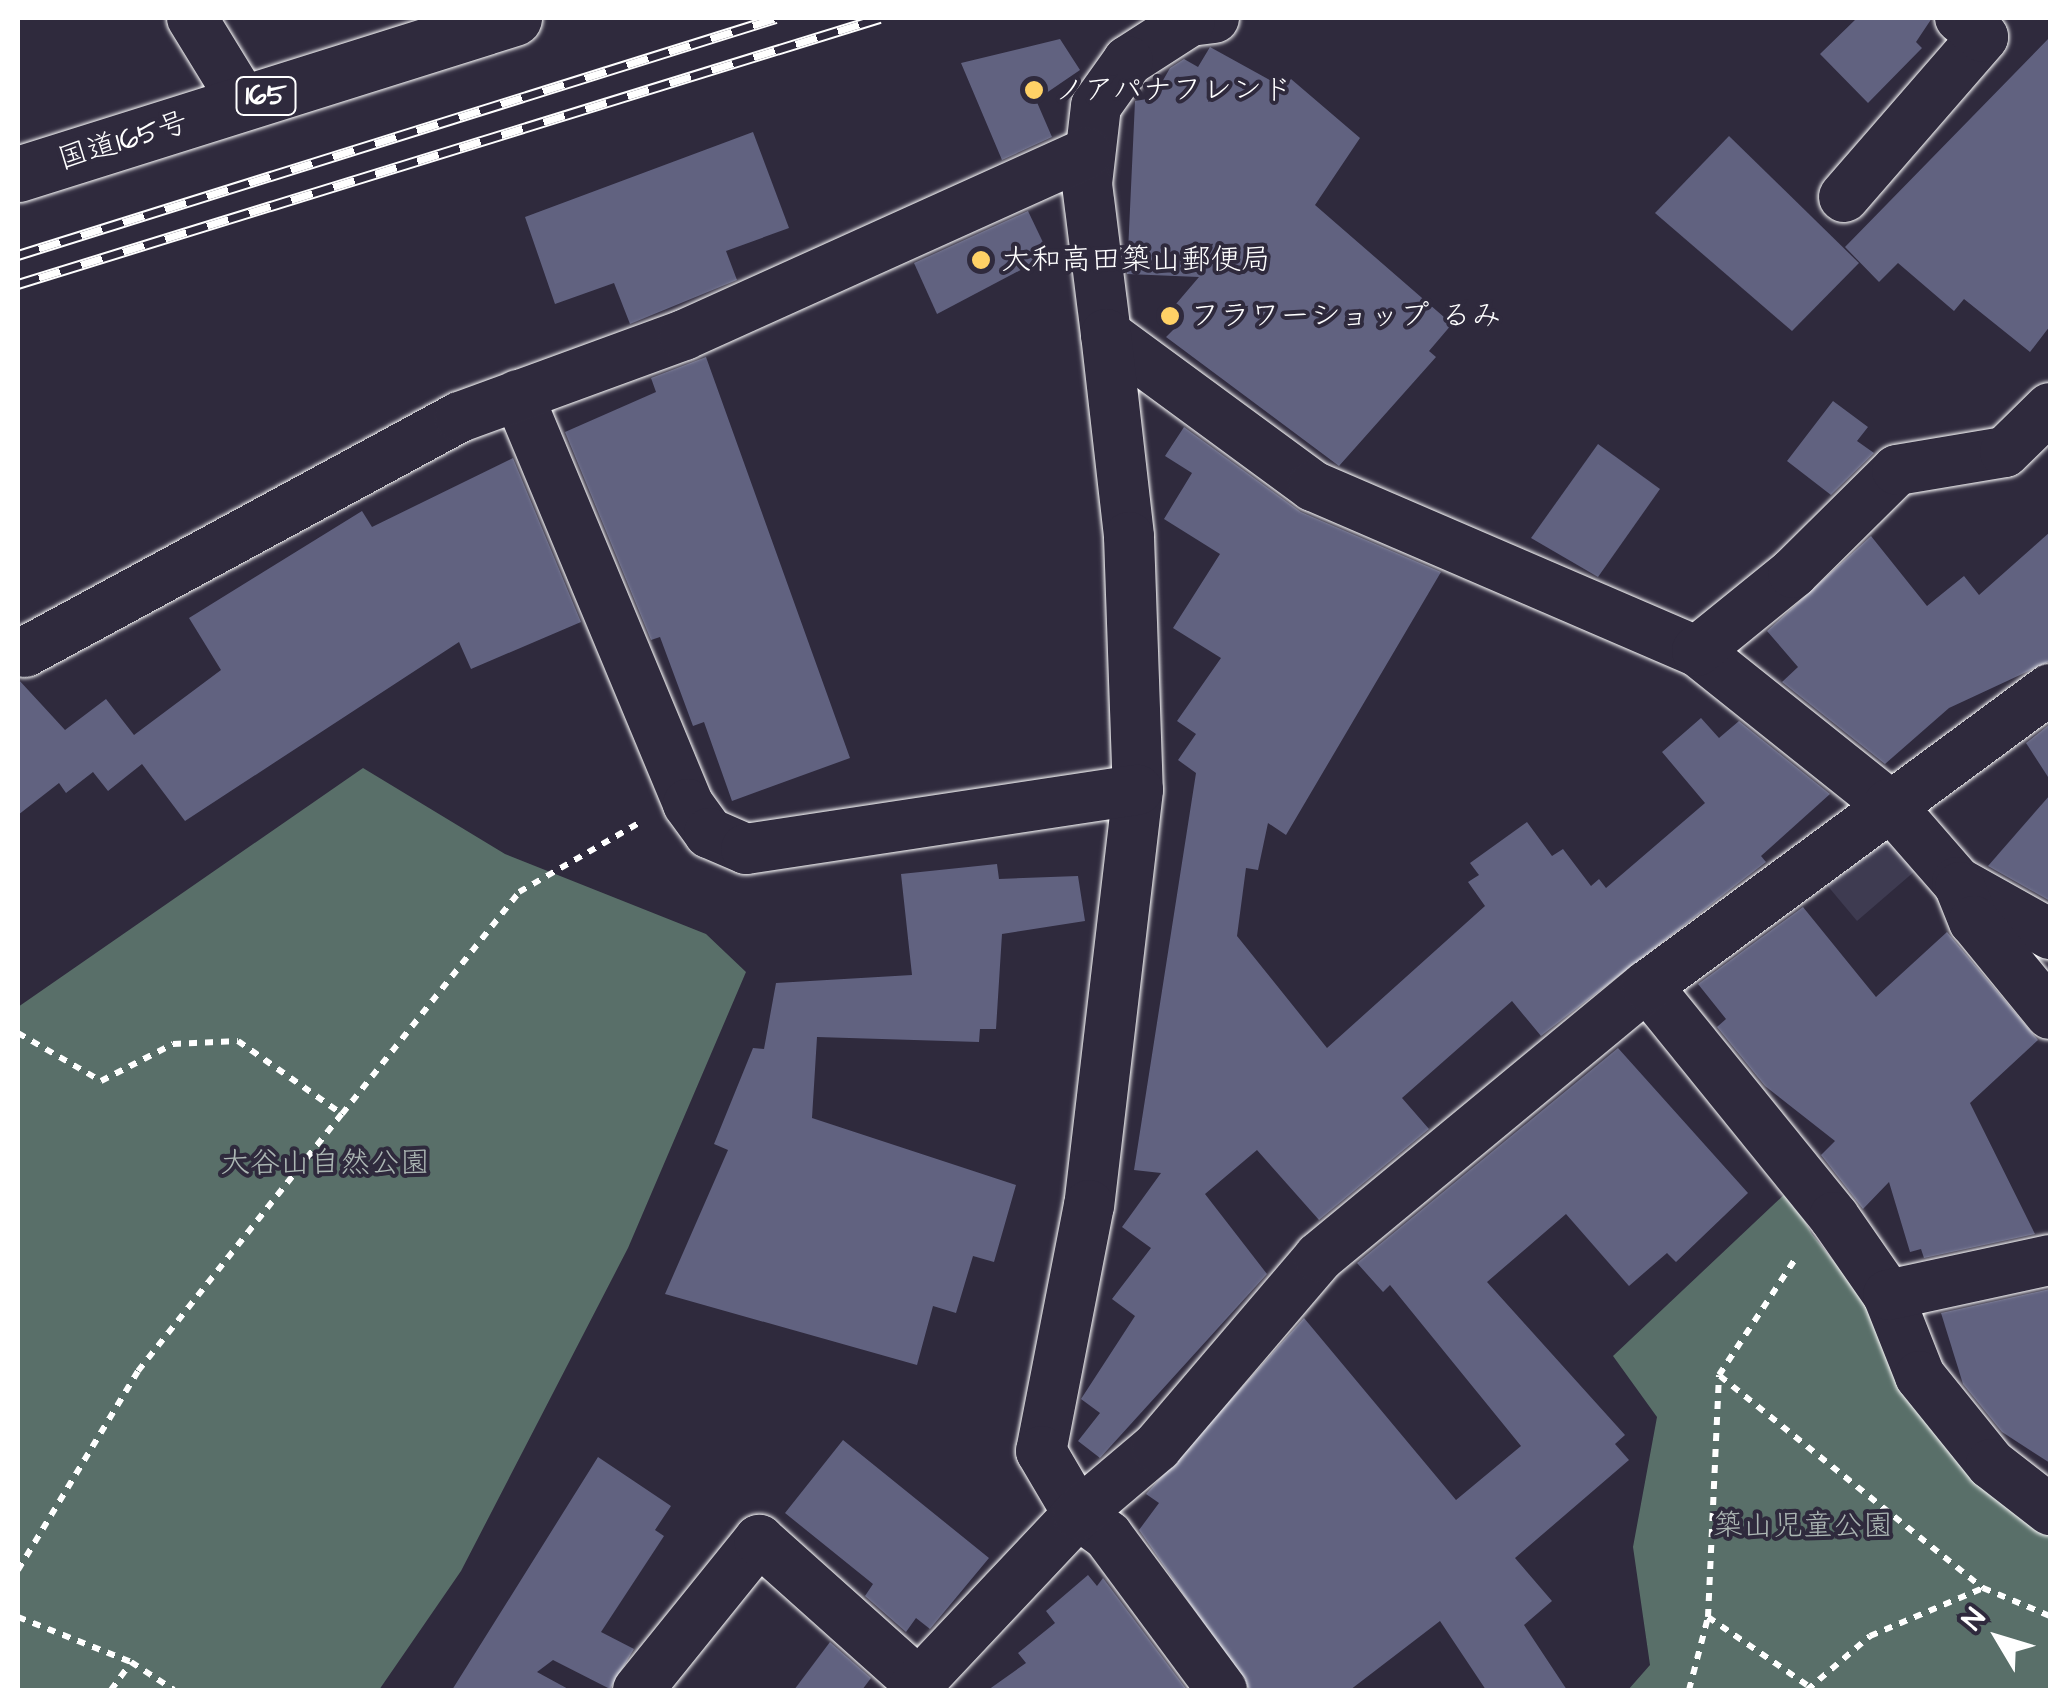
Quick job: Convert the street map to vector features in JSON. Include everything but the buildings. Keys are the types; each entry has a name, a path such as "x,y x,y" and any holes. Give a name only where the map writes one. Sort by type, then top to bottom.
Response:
{"highway":[{"name":"国道165号","path":"18,174 514,18"}],"street":[{"path":"192,18 244,103"},
{"path":"1214,18 1190,21 1128,61 1096,106 1087,153 1129,537 1138,790 1090,1205 1040,1450 1078,1514 1108,1536 1222,1690"},
{"path":"1844,197 1984,37 1960,18"},
{"path":"25,652 460,417 684,335 1087,153"},
{"path":"1106,334 1313,486 1697,651 1889,804 1958,882 1974,920 2050,1014"},
{"path":"518,396 688,804 709,833 746,849 1138,790"},
{"path":"1697,651 1898,470 2004,452 2050,408"},
{"path":"638,1690 759,1540 916,1687 1078,1514 1157,1447 1318,1257 1647,986 2050,689"},
{"path":"1958,882 2050,934"},
{"path":"1647,986 1834,1217 1888,1294 1920,1376 1991,1464 2050,1510"},
{"path":"1888,1294 2050,1260"}],"path":[{"path":"18,1570 138,1371 519,892 598,838 688,804"},
{"path":"18,1033 101,1082 172,1044 238,1041 342,1114"},
{"path":"1689,1690 1708,1617 1720,1375 1812,1234 1834,1217"},
{"path":"1720,1375 1983,1588 2050,1616"},
{"path":"1708,1617 1807,1688 1870,1636 1983,1588"},
{"path":"18,1617 132,1662 174,1690"},
{"path":"111,1690 132,1662"}],"shaded area":[{"path":"1874,822 1915,871 1857,921 1816,872"}],"green space":[{"name":"大谷山自然公園","path":"363,768 505,854 706,934 746,972 628,1248 461,1571 379,1690 18,1690 18,1007"},
{"name":"築山児童公園","path":"1788,1191 1812,1234 2050,1533 2050,1690 1628,1690 1650,1665 1633,1547 1657,1417 1613,1356"}],"railway":[{"path":"18,255 776,18"},
{"path":"18,284 880,18"}],"place":[{"name":"ノアパナフレンド","path":"1034,90"},
{"name":"大和高田築山郵便局","path":"981,260"},
{"name":"フラワーショップ るみ","path":"1170,316"}]}
